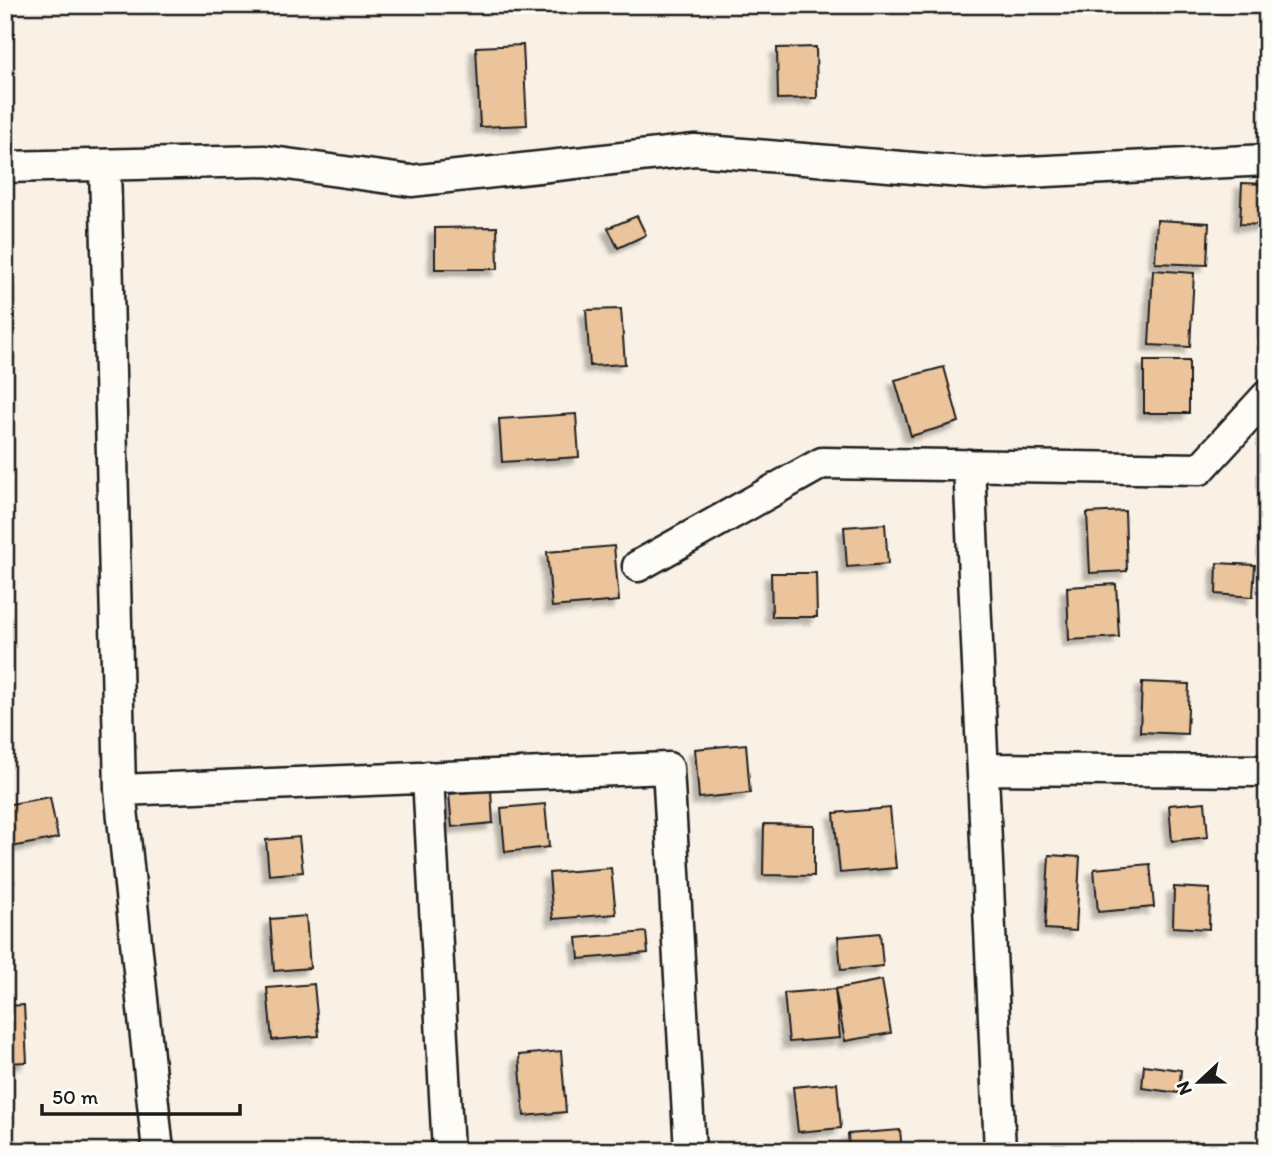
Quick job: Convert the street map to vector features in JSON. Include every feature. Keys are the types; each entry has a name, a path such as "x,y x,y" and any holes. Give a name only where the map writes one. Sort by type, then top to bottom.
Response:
{"street":[{"path":"5,167 265,161 411,181 695,150 986,174 1267,160"},
{"path":"105,165 120,789 158,1151"},
{"path":"638,566 822,463 1200,469 1267,396"},
{"path":"969,465 1000,1151"},
{"path":"120,789 668,768 690,1151"},
{"path":"983,769 1267,771"},
{"path":"428,777 448,1151"}],"building":[{"path":"523,45 527,125 480,127 476,47"},
{"path":"816,47 817,98 778,99 777,48"},
{"path":"1242,183 1267,184 1267,225 1240,224"},
{"path":"637,216 646,235 618,248 608,228"},
{"path":"1157,220 1209,223 1207,265 1155,263"},
{"path":"497,227 498,269 435,269 435,228"},
{"path":"1153,270 1194,273 1190,347 1149,345"},
{"path":"621,309 625,364 590,366 586,310"},
{"path":"1144,361 1189,361 1189,413 1144,413"},
{"path":"944,367 959,422 911,436 895,380"},
{"path":"576,414 579,457 502,462 499,419"},
{"path":"1125,511 1127,571 1090,573 1087,513"},
{"path":"885,524 888,564 847,567 844,527"},
{"path":"614,546 619,601 552,607 547,552"},
{"path":"1217,563 1255,565 1253,597 1216,594"},
{"path":"771,573 816,573 817,617 772,617"},
{"path":"1116,584 1119,637 1069,640 1067,587"},
{"path":"1142,682 1189,684 1187,734 1140,732"},
{"path":"746,744 750,793 699,798 695,749"},
{"path":"491,790 493,823 452,827 449,794"},
{"path":"50,797 58,838 11,847 5,805"},
{"path":"1205,802 1208,837 1172,841 1169,805"},
{"path":"545,804 549,847 505,852 501,808"},
{"path":"890,808 896,868 840,873 834,813"},
{"path":"764,824 814,825 814,876 763,875"},
{"path":"299,837 303,872 269,875 266,840"},
{"path":"5,852 14,882 5,884"},
{"path":"1049,855 1080,857 1076,931 1045,929"},
{"path":"1150,864 1154,907 1098,912 1094,869"},
{"path":"611,868 616,914 553,919 549,873"},
{"path":"1174,887 1210,889 1209,929 1173,927"},
{"path":"306,916 310,968 274,971 270,919"},
{"path":"646,932 648,953 579,959 577,938"},
{"path":"880,933 883,966 841,970 838,937"},
{"path":"882,980 891,1033 845,1041 835,989"},
{"path":"314,984 319,1036 272,1040 267,988"},
{"path":"835,989 840,1038 789,1042 784,993"},
{"path":"24,1005 27,1062 5,1063 5,1006"},
{"path":"561,1051 566,1112 524,1116 519,1055"},
{"path":"1144,1065 1181,1070 1179,1093 1142,1088"},
{"path":"837,1083 841,1128 798,1132 793,1087"},
{"path":"900,1130 902,1151 849,1151 848,1134"}]}
